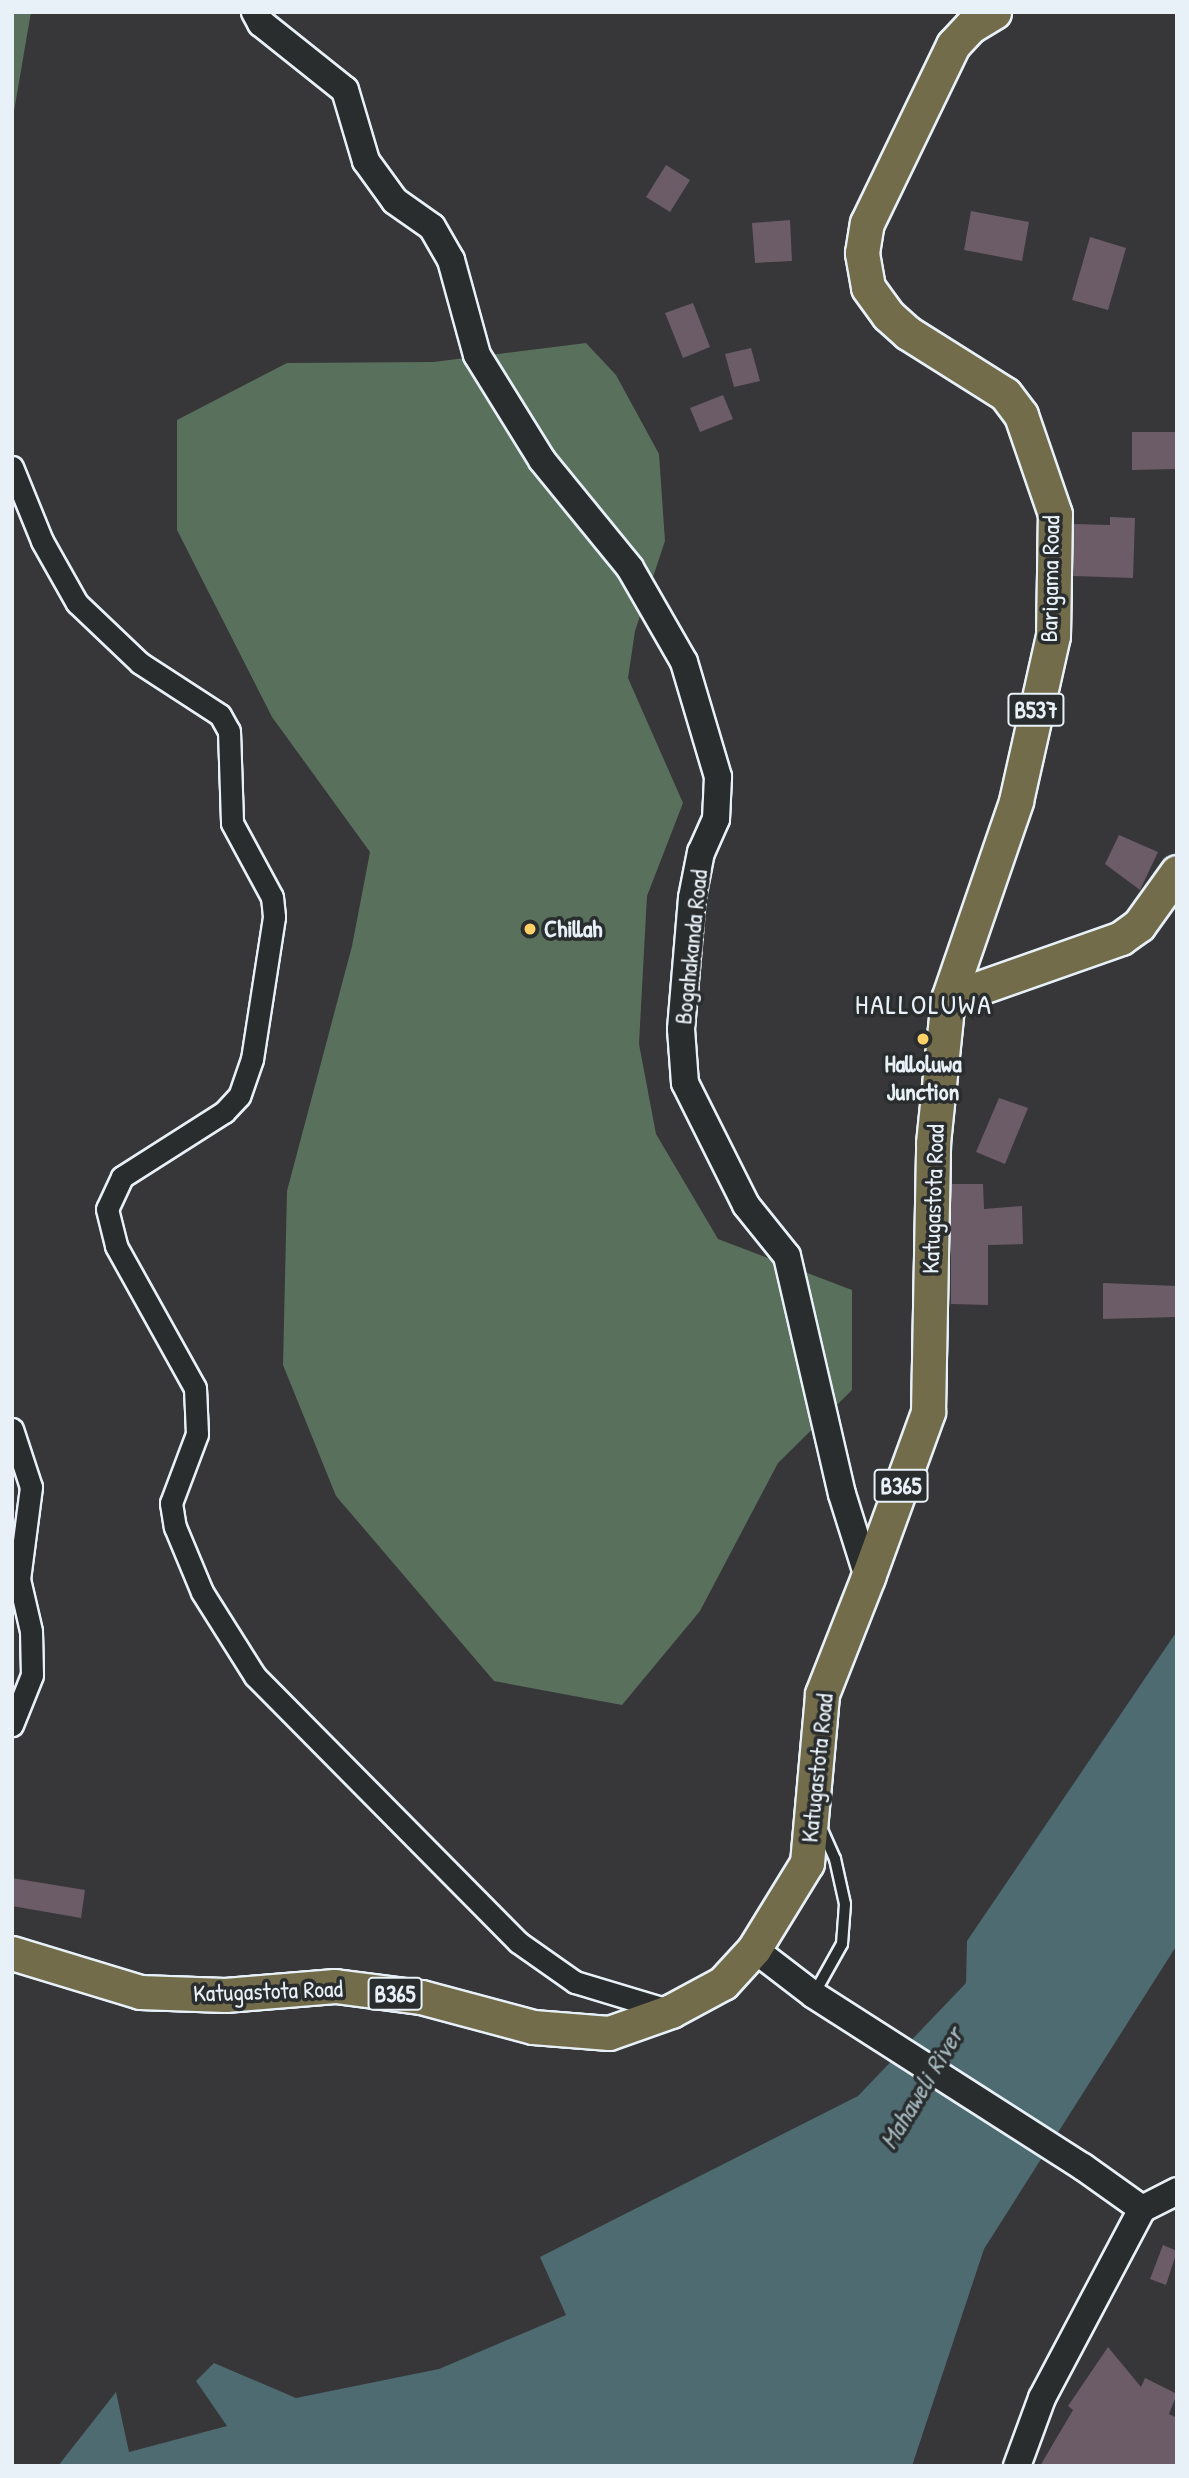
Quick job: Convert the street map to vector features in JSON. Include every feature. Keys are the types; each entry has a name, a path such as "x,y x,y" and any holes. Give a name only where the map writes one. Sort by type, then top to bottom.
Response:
{"main road":[{"name":"Barigama Road","path":"948,999 1016,801 1053,636 1055,514 1021,415 1005,394 908,333 888,315 868,287 862,253 867,223 953,45 971,26 994,12"},
{"path":"948,999 1121,938 1139,925 1177,872"},
{"name":"Katugastota Road","path":"12,1953 140,1992 225,1995 335,1986 421,1997 533,2027 609,2032 671,2011 723,1983 754,1949 807,1863 822,1694 869,1577 928,1412 933,1143 948,999"}],"street":[{"name":"Bogahakanda Road","path":"255,12 261,23 345,90 366,161 395,201 432,227 451,260 477,355 542,460 630,568 684,662 718,777 716,819 701,852 692,898 681,1030 685,1083 746,1205 788,1256 842,1494 869,1577"},
{"path":"12,467 42,541 77,603 139,663 220,715 229,731 232,823 272,897 274,917 252,1059 239,1096 224,1112 122,1177 107,1209 116,1246 195,1388 197,1434 171,1503 175,1527 202,1592 256,1676 518,1942 575,1982 671,2011"},
{"path":"12,1429 31,1488 19,1578 31,1631 32,1675 12,1725"},
{"path":"754,1949 822,2000 1083,2167 1142,2209"},
{"path":"1017,2466 1042,2399 1142,2209 1177,2191"}],"lane":[{"path":"813,1811 835,1859 845,1904 842,1944 822,2000"}],"green space":[{"path":"12,12 31,12 12,123"},
{"path":"586,343 616,375 659,454 665,541 635,631 628,678 683,803 647,896 639,1044 656,1134 718,1239 852,1290 852,1390 778,1463 700,1611 622,1705 494,1681 336,1496 283,1365 287,1191 352,946 370,852 272,717 177,530 177,420 287,363 433,362"}],"water":[{"name":"Mahaweli River","path":"1177,1631 1177,1945 984,2249 912,2466 58,2466 116,2392 129,2452 227,2426 196,2381 214,2363 296,2398 439,2369 566,2315 540,2257 858,2096 966,1983 967,1941"}],"building":[{"path":"666,165 690,180 670,212 646,197"},
{"path":"971,211 1029,222 1022,261 964,250"},
{"path":"790,220 792,261 755,263 752,223"},
{"path":"1090,237 1126,248 1108,310 1072,300"},
{"path":"693,303 710,347 683,358 665,313"},
{"path":"751,348 760,381 734,387 725,354"},
{"path":"723,395 733,419 700,432 690,408"},
{"path":"1132,432 1177,432 1177,469 1132,470"},
{"path":"1110,517 1135,518 1133,578 1073,576 1074,524 1110,525"},
{"path":"1119,835 1158,852 1140,890 1105,864"},
{"path":"999,1098 1028,1108 1005,1164 976,1152"},
{"path":"951,1184 983,1184 984,1209 1022,1206 1023,1244 988,1245 988,1305 951,1304"},
{"path":"1103,1283 1177,1286 1177,1317 1103,1319"},
{"path":"12,1878 85,1890 81,1918 12,1906"},
{"path":"1163,2245 1177,2251 1166,2285 1150,2279"},
{"path":"1108,2347 1141,2387 1145,2378 1177,2394 1169,2414 1177,2418 1177,2466 1040,2466 1073,2410 1068,2406"}],"place":[{"name":"Chillah","path":"530,929"},
{"name":"Halloluwa Junction","path":"923,1039"}],"district":[{"name":"HALLOLUWA","path":"924,1004"}]}
